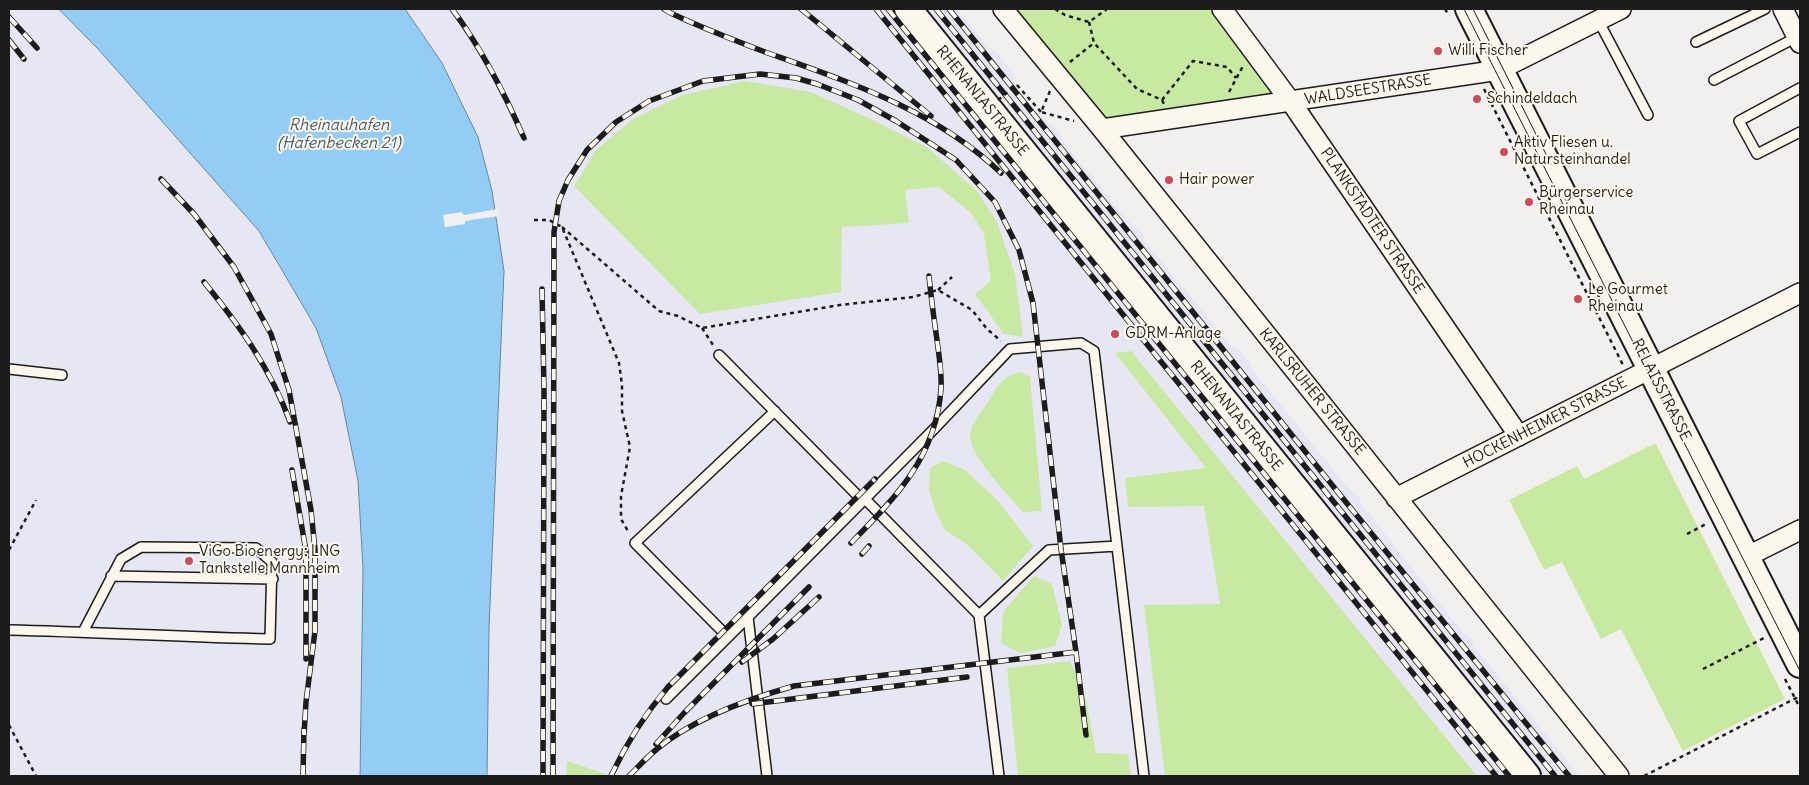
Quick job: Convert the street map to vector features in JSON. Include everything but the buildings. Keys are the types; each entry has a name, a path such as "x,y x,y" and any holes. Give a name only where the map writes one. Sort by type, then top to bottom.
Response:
{"street":[{"name":"RHENANIASTRASSE","path":"908,9 1527,776"},
{"name":"KARLSRUHER STRASSE","path":"1003,9 1102,129 1619,776"},
{"name":"PLANKSTADTER STRASSE","path":"1222,9 1291,102 1519,436"},
{"name":"RELAISSTRASSE","path":"1469,9 1800,664"},
{"name":"WALDSEESTRASSE","path":"1102,129 1499,70 1621,9"},
{"path":"1783,9 1799,40"},
{"name":"HOCKENHEIMER STRASSE","path":"1396,498 1800,293"},
{"path":"1746,557 1800,530"}],"lane":[{"path":"1696,42 1765,9"},
{"path":"1598,20 1648,115"},
{"path":"1714,80 1799,40"},
{"path":"1800,88 1739,121 1757,154 1800,132"},
{"path":"666,699 864,500 1010,349 1081,343 1094,351 1144,776"},
{"path":"719,355 980,615 999,776"},
{"path":"9,370 62,375"},
{"path":"728,637 635,543 774,411"},
{"path":"980,615 1050,550 1118,546"},
{"path":"9,630 167,637 270,639 272,562 256,548 141,547 121,558 83,632"},
{"path":"111,576 273,579"},
{"path":"748,617 767,776"}],"path":[{"path":"1055,9 1065,15 1089,22"},
{"path":"1089,22 1107,9"},
{"path":"1089,22 1094,44 1137,90 1162,100 1164,105"},
{"path":"1071,61 1094,44"},
{"path":"1220,112 1236,78 1253,51"},
{"path":"1162,100 1193,61 1228,67 1236,78"},
{"path":"998,100 1017,84 1041,112"},
{"path":"534,220 549,220 562,227 659,311 678,316 702,328 719,355"},
{"path":"562,227 619,363 622,385 622,411 630,447 621,496 621,519 635,543"},
{"path":"702,328 840,305 913,297 938,290 952,277"},
{"path":"938,290 972,310 1010,349"},
{"path":"9,550 36,500"},
{"path":"1687,534 1706,524"},
{"path":"1703,669 1764,638"},
{"path":"1644,776 1800,696"},
{"path":"9,725 36,776"}],"shaded area":[{"path":"9,9 59,9 99,50 259,231 316,328 341,397 358,481 363,568 359,776 9,776"},
{"path":"405,9 893,9 1515,776 487,776 489,628 504,271 492,191 478,137 442,63"},
{"path":"920,9 957,9 988,47 996,51 1018,80 1014,84 1039,114 1056,128 1064,143 1133,226 1143,234 1145,241 1230,344 1238,348 1250,362 1253,370 1350,490 1360,497 1361,503 1463,633 1469,635 1474,646 1580,776 1541,776 1026,138 1030,135 1000,94 994,99"}],"green space":[{"path":"1015,9 1220,9 1291,102 1106,122"},
{"path":"745,81 811,92 873,120 928,148 977,191 997,222 1015,274 1023,337 1004,334 975,294 991,281 984,234 971,213 939,187 905,190 909,223 842,227 841,292 700,314 574,186 596,150 633,119 682,95"},
{"path":"1131,351 1477,776 1165,776 1144,605 1220,604 1204,506 1128,507 1125,478 1206,468 1115,353"},
{"path":"1020,372 1030,377 1042,511 1023,512 983,464 971,444 970,436 974,423 997,387 1004,379"},
{"path":"1656,444 1785,699 1683,751 1621,629 1601,639 1562,562 1544,570 1509,500 1577,466 1584,479"},
{"path":"943,461 965,470 997,500 1033,546 1003,581 968,545 945,530 935,510 929,489 930,468"},
{"path":"1034,576 1052,584 1062,625 1055,646 1020,653 1001,643 1003,612"},
{"path":"1070,661 1086,699 1096,753 1128,754 1131,776 1018,776 1007,668"},
{"path":"567,761 606,774 605,776 566,776"}],"water":[{"name":"Rheinauhafen (Hafenbecken 21)","path":"59,9 405,9 442,63 478,137 492,191 504,271 489,628 487,776 360,776 363,568 358,481 341,397 316,328 259,231 99,50"}],"pier":[{"path":"498,209 499,216 465,221 465,224 445,227 443,215 462,212 464,215"}],"tram line":[{"path":"1464,9 1800,671"},
{"path":"1473,9 1551,164"}],"railway":[{"path":"452,9 492,71 524,138"},
{"path":"664,9 716,33 890,100 948,132 1001,173"},
{"path":"801,9 931,116"},
{"path":"876,9 1496,776"},
{"path":"888,9 1509,776"},
{"path":"936,9 1555,776"},
{"path":"949,9 1569,776"},
{"path":"9,17 37,48"},
{"path":"9,40 24,59"},
{"path":"553,776 554,232 559,201 568,180 587,150 616,122 649,101 703,81 760,74 796,78 858,100 896,121 956,160 995,202 1019,250 1033,303 1061,549 1086,735"},
{"path":"161,179 194,214 234,267 271,334 289,390 311,510 315,550 315,631 304,735"},
{"path":"851,543 898,492 911,474 931,435 938,413 941,389 940,364 929,276"},
{"path":"204,282 253,348 264,366 290,422"},
{"path":"542,289 544,390 543,776"},
{"path":"292,470 306,551 306,659"},
{"path":"611,776 636,730 668,687 875,479"},
{"path":"862,554 869,546"},
{"path":"656,744 684,713 809,587"},
{"path":"742,662 773,639 819,597"},
{"path":"629,776 657,749 704,719 740,703 794,686 1076,652"},
{"path":"752,704 967,677"},
{"path":"303,776 304,729"}],"place":[{"name":"Willi Fischer","path":"1438,51"},
{"name":"Schindeldach","path":"1477,99"},
{"name":"Aktiv Fliesen u. Natursteinhandel","path":"1504,152"},
{"name":"Hair power","path":"1169,180"},
{"name":"Bürgerservice Rheinau","path":"1529,202"},
{"name":"Le Gourmet Rheinau","path":"1578,299"},
{"name":"GDRM-Anlage","path":"1115,334"},
{"name":"ViGo Bioenergy: LNG Tankstelle Mannheim","path":"189,561"}]}
